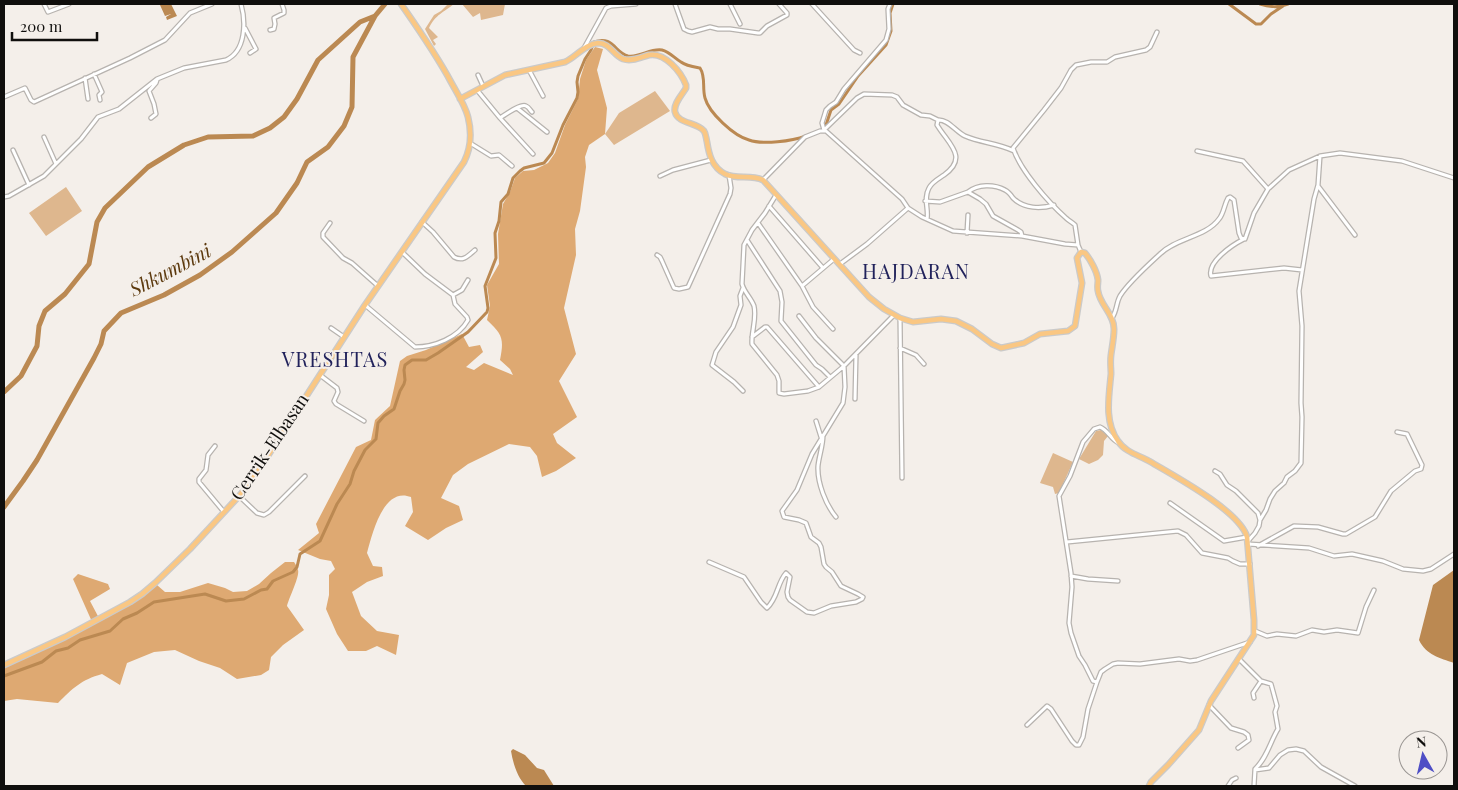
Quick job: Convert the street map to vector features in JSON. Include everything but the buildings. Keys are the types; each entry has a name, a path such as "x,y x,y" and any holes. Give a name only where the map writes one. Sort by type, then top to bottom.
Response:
{"main road":[{"name":"Cerrik-Elbasan","path":"4,665 65,637 138,597 164,574 239,496 258,471 365,305 464,162 470,143 469,119 460,98 431,46 401,4"},
{"path":"460,98 505,75 565,62 584,48 593,44 608,46 624,60 634,60 654,55 667,60 680,74 686,85 675,108 676,115 704,130 708,154 722,172 729,175 756,177 763,180 870,297 894,315 912,322 941,318 956,321 1001,348 1024,343 1040,334 1070,330 1075,326 1082,283 1077,258 1081,252 1085,253 1096,272 1098,294 1112,318 1114,329 1109,412 1110,426 1118,443 1130,452 1202,492 1242,525 1248,541 1254,635 1209,705 1197,733 1149,786"}],"street":[{"path":"44,4 48,12 68,4"},
{"path":"4,97 25,88 34,102 130,58 164,40 190,13 212,4"},
{"path":"4,197 29,186 44,176 81,139 98,117 119,109 157,79 184,68 226,60 232,57 240,45 244,27 241,4"},
{"path":"270,30 274,29 274,18 284,13 282,4"},
{"path":"584,48 606,8 636,4"},
{"path":"675,4 684,29 688,32 710,27 720,30 730,29 758,33 787,15 779,4"},
{"path":"730,4 740,24"},
{"path":"812,4 854,50 860,53"},
{"path":"823,129 826,110 836,102 844,89 886,40 889,29 888,9 890,4"},
{"path":"244,27 256,49 250,53"},
{"path":"1081,252 1075,225 1067,220 1028,176 1013,148 1061,88 1076,65 1091,62 1107,62 1115,57 1146,50 1150,47 1157,32"},
{"path":"528,70 543,96"},
{"path":"94,74 102,92 98,95 100,100"},
{"path":"478,74 483,86"},
{"path":"85,78 88,99"},
{"path":"151,118 156,114 149,91 157,79"},
{"path":"477,89 500,118 533,154"},
{"path":"763,180 802,139 823,129 857,98 864,94 892,95 897,97 903,105 921,114 947,122 966,136 1000,145 1014,152"},
{"path":"500,118 526,105 532,112"},
{"path":"517,108 547,132"},
{"path":"927,220 928,215 925,201 929,188 932,183 952,167 956,154 955,149 937,125 938,120"},
{"path":"823,129 902,199 908,208 927,220 953,231 1022,236 1078,245"},
{"path":"44,137 56,164"},
{"path":"470,143 490,156 499,155 512,166"},
{"path":"13,150 29,186"},
{"path":"1197,151 1243,160 1268,189"},
{"path":"1302,270 1284,268 1211,276 1210,270 1231,246 1246,238 1254,213 1268,189 1289,170 1320,156 1340,153 1402,161 1454,178"},
{"path":"1248,541 1255,533 1275,491 1301,463 1302,326 1299,291 1318,185 1320,156"},
{"path":"660,176 673,170 711,160"},
{"path":"657,255 660,257 674,288 679,290 688,286 730,194 729,175"},
{"path":"1318,185 1355,235"},
{"path":"925,201 940,202 968,192 973,188 985,186 1008,191 1018,202 1034,208 1054,205"},
{"path":"968,192 980,198 993,216 1021,232 1022,236"},
{"path":"743,391 712,365 716,352 734,326 740,310 740,296 743,288 744,245 776,194"},
{"path":"1112,318 1119,299 1130,284 1167,248 1212,226 1222,214 1230,197 1234,200 1239,233 1241,238 1244,239"},
{"path":"769,206 822,268"},
{"path":"840,264 867,244 908,208"},
{"path":"967,232 968,215"},
{"path":"422,222 454,257 458,259 466,258 475,250"},
{"path":"330,223 323,233 323,237 343,258 352,263 378,286"},
{"path":"758,223 802,286 813,307 833,329"},
{"path":"747,240 780,291 781,321 816,365 830,377"},
{"path":"365,305 415,347 444,341 467,323 467,317 455,304 453,295 433,281 402,252"},
{"path":"802,286 835,258"},
{"path":"453,295 462,290 468,280"},
{"path":"743,288 754,306 752,344 776,375 779,381 779,393 784,394 808,391 819,387 844,366 894,315"},
{"path":"709,562 744,577 767,608 774,601 782,576 786,573 790,576 787,592 790,600 807,612 814,613 831,606 856,602 863,597 841,586 832,572 826,567 821,547 811,537 806,523 787,518 782,514 782,511 797,490 812,454 842,403 845,387 844,366 816,338 799,316"},
{"path":"900,318 902,478"},
{"path":"752,337 767,327 819,387"},
{"path":"331,328 344,337"},
{"path":"900,348 916,355 924,364"},
{"path":"855,399 856,354"},
{"path":"319,375 337,388 338,392 335,403 364,421"},
{"path":"816,421 822,436 818,472 826,501 830,511 836,517"},
{"path":"1097,682 1091,679 1070,633 1069,613 1072,587 1060,496 1083,442 1094,429 1100,426 1118,443"},
{"path":"1258,546 1294,526 1318,527 1343,534 1374,517 1391,491 1415,471 1421,469 1422,465 1407,434 1397,432"},
{"path":"215,446 208,455 206,470 199,479 199,482 224,512"},
{"path":"1215,470 1227,485 1256,510 1260,520"},
{"path":"239,496 257,513 264,514 275,506 305,476"},
{"path":"1170,503 1224,541 1248,541 1258,546 1309,548 1334,556 1352,554 1383,561 1403,569 1423,571 1432,569 1454,554"},
{"path":"1067,542 1178,531 1186,535 1202,553 1228,558 1240,564 1250,564"},
{"path":"1071,576 1118,581"},
{"path":"1255,631 1267,636 1277,634 1296,636 1312,630 1324,632 1337,630 1358,633 1366,607 1374,590"},
{"path":"1027,725 1047,706 1074,743 1079,745 1083,737 1088,710 1097,682 1102,672 1113,664 1135,665 1180,659 1193,661 1250,642"},
{"path":"1239,659 1261,681 1271,684 1276,706 1275,712 1278,729 1272,738 1266,755 1255,770 1254,786"},
{"path":"1254,698 1254,693 1261,681"},
{"path":"1209,705 1231,728 1248,735 1248,740 1238,748"},
{"path":"1255,770 1269,768 1280,755 1288,750 1296,749 1304,751 1321,767 1355,786"},
{"path":"1228,786 1236,778"}],"shaded area":[{"path":"171,4 177,16 167,20 166,17 171,14 165,16 160,5"},
{"path":"448,4 454,4 437,17 429,28 438,37 433,40 436,44 434,46 425,29 434,15"},
{"path":"462,4 505,4 503,15 481,20 480,13 473,17"},
{"path":"595,47 603,49 597,70 607,108 605,134 589,145 585,157 586,167 580,211 575,229 576,255 564,308 576,354 559,381 577,417 553,434 557,443 576,458 556,471 542,477 537,456 530,447 509,444 468,464 453,475 441,498 459,506 463,520 428,540 405,526 413,512 411,497 401,496 393,499 380,514 367,553 373,566 382,567 383,576 367,582 352,592 361,616 377,631 399,635 396,655 377,646 366,651 348,651 337,634 326,609 329,595 329,575 335,569 331,561 320,559 298,550 319,533 316,524 356,447 371,440 375,420 390,406 400,361 407,356 462,334 469,347 480,345 483,352 466,367 474,370 484,363 513,375 510,369 500,360 501,338 487,320 490,306 487,285 499,264 498,234 503,204 515,178 523,171 534,170 548,163 555,153 565,125 578,99 580,79 586,60"},
{"path":"655,91 670,111 614,145 605,134 619,113"},
{"path":"66,187 82,211 46,236 29,213"},
{"path":"1101,430 1108,436 1104,441 1103,455 1098,460 1089,464 1079,459 1096,431"},
{"path":"1053,453 1073,462 1059,493 1055,494 1053,487 1040,483"},
{"path":"285,562 294,562 298,570 296,582 287,606 304,630 283,645 271,657 269,670 261,675 237,679 220,668 175,650 154,652 127,663 120,685 102,674 78,685 58,703 17,699 4,701 4,668 93,624 73,579 78,574 108,584 110,589 90,601 100,620 130,604 157,585 165,592 180,592 208,583 233,592 247,591 259,584"},
{"path":"1454,570 1454,663 1429,653 1419,640 1433,585"},
{"path":"513,749 525,755 537,768 544,770 554,786 526,786 516,770 511,751"}],"waterway":[{"name":"Shkumbini","path":"4,507 37,460 94,358 101,344 104,331 121,313 164,295 200,275 232,252 276,213 297,183 307,162 328,147 344,126 352,107 353,57 375,16 385,4"},
{"path":"825,128 831,110 839,104 858,76 886,45 891,31 890,13 893,4"},
{"path":"1229,4 1256,24 1261,24 1283,6"},
{"path":"1260,4 1274,7 1288,4"},
{"name":"Shkumbini","path":"4,392 21,376 37,346 39,326 45,311 65,294 89,264 97,222 105,208 148,167 184,145 208,137 253,136 270,128 284,117 297,99 318,60 360,22 375,16"},
{"path":"4,676 42,662 56,651 68,648 80,640 110,631 123,619 154,602 205,594 226,601 244,599 267,589 273,581 293,572 297,567 300,554 320,541 337,504 350,484 354,471 365,450 376,439 378,423 394,409 404,384 405,365 412,360 426,360 438,353 468,332 487,312 485,286 496,258 495,233 499,221 501,202 508,194 513,178 520,171 524,168 544,163 552,153 563,125 577,98 578,76 594,42 606,41 628,56 637,56 653,50 662,50 685,64 700,68 703,75 704,94 707,104 723,123 743,138 769,142 786,141 806,136"}],"district":[{"name":"HAJDARAN","path":"916,272"},
{"name":"VRESHTAS","path":"335,360"}]}
